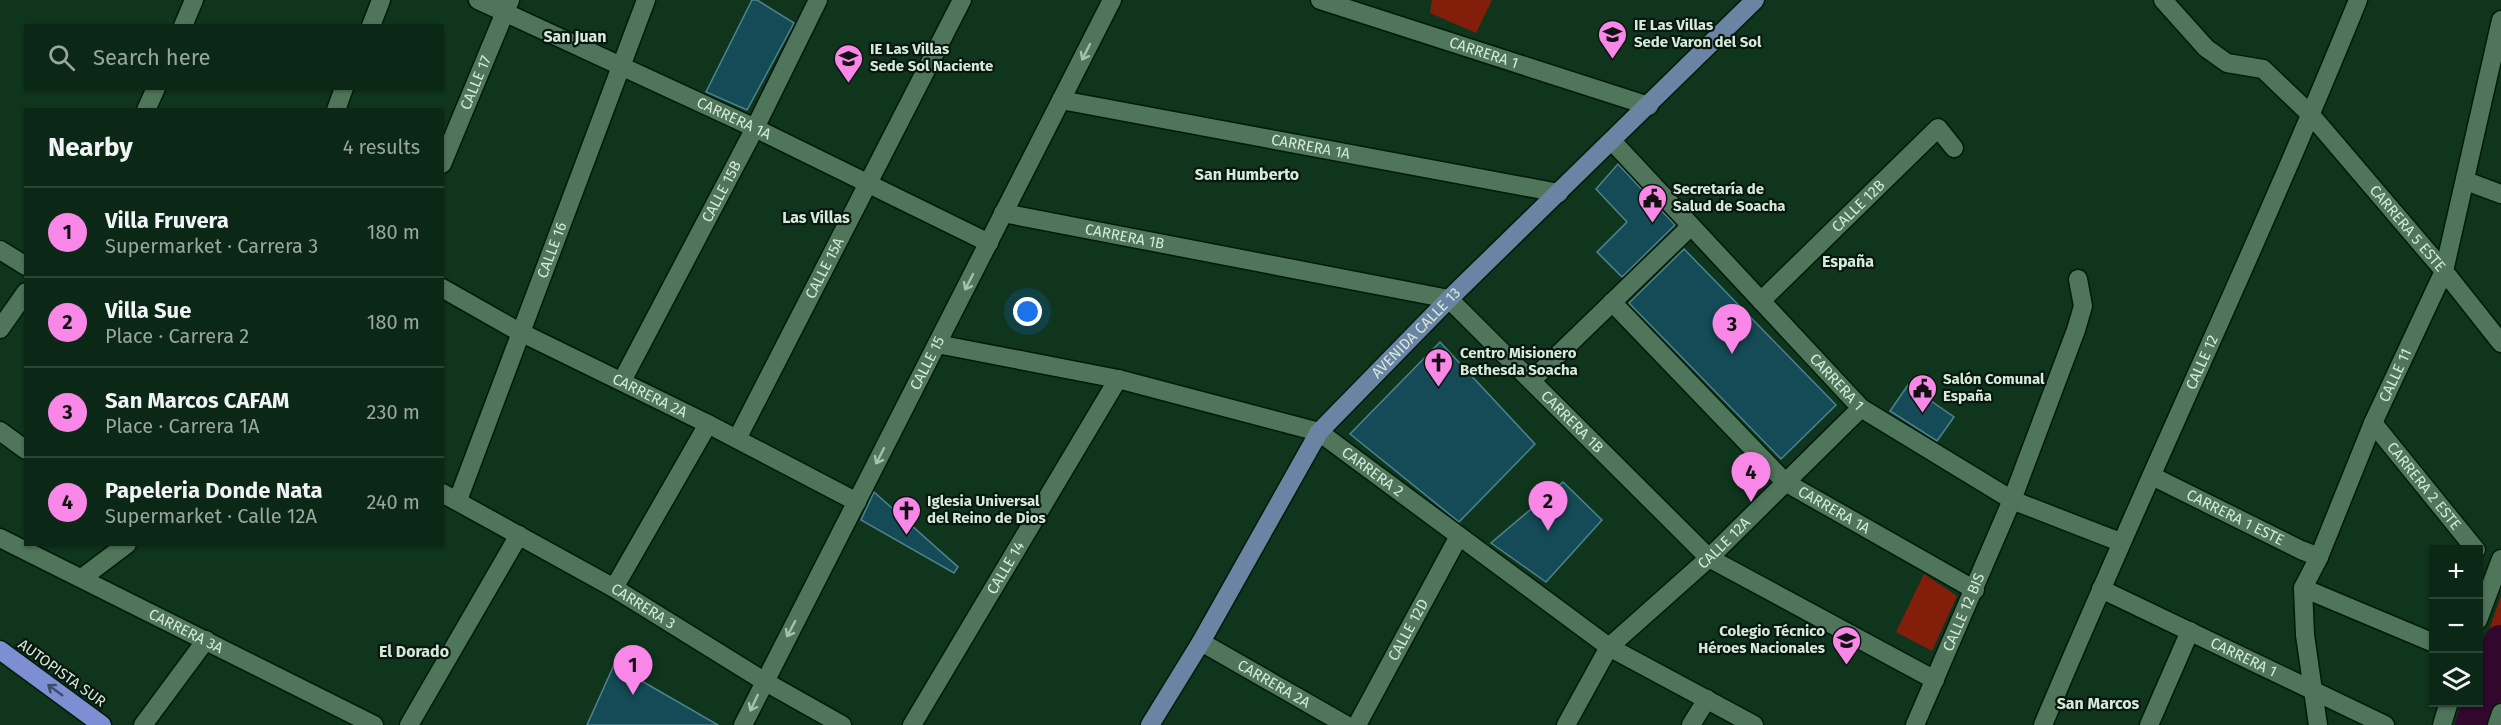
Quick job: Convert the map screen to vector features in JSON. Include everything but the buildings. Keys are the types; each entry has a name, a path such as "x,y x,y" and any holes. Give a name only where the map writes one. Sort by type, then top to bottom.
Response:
{"highway":[{"name":"AUTOPISTA SUR","path":"0,650 102,725"}],"main road":[{"name":"AVENIDA CALLE 13","path":"1150,725 1201,642 1319,432 1449,299 1613,142 1755,0"}],"street":[{"path":"184,24 194,0"},
{"path":"371,24 381,0"},
{"name":"CARRERA 1A","path":"478,0 508,7 619,67 755,128 989,243"},
{"name":"CALLE 16","path":"450,496 520,332 646,0"},
{"name":"CALLE 15A","path":"737,439 962,0"},
{"name":"CALLE 15","path":"744,725 764,681 1112,0"},
{"name":"CARRERA 1","path":"1320,0 1373,8 1649,106"},
{"name":"CARRERA 5 ESTE","path":"2163,0 2206,48 2226,63 2263,69 2311,115 2444,271 2501,343"},
{"name":"CALLE 12","path":"2043,725 2120,542 2152,476 2311,115 2358,0"},
{"name":"CALLE 15B","path":"622,381 755,128 815,1"},
{"name":"CALLE 17","path":"444,159 508,7"},
{"name":"CALLE 11","path":"2318,725 2305,635 2303,588 2319,557 2373,423 2444,271 2501,20"},
{"path":"147,108 155,90"},
{"path":"337,108 343,90"},
{"name":"CARRERA 1A","path":"1061,100 1559,193"},
{"name":"CALLE 12B","path":"1761,301 1938,128 1954,148"},
{"name":"CARRERA 1","path":"1613,142 1862,408 2012,500 2120,542"},
{"path":"2466,182 2501,194"},
{"name":"CARRERA 1B","path":"1003,213 1449,299 1709,558 1935,680"},
{"path":"1532,380 1691,226"},
{"path":"0,250 24,265"},
{"name":"CALLE 12 BIS","path":"1915,725 2012,500 2081,314 2083,306 2078,279"},
{"name":"CARRERA 2A","path":"444,289 520,332 708,424 857,502"},
{"path":"0,329 24,295"},
{"name":"CARRERA 1A","path":"1612,302 1785,483 1975,590"},
{"name":"CARRERA 2","path":"937,344 1118,379 1319,432 1609,647 1754,725"},
{"name":"CALLE 14","path":"912,725 1118,379"},
{"name":"CALLE 12A","path":"1566,725 1609,647 1709,558 1862,408"},
{"name":"CARRERA 2 ESTE","path":"2373,423 2472,545"},
{"path":"614,588 708,424"},
{"path":"0,431 24,449"},
{"name":"CARRERA 1 ESTE","path":"2152,476 2319,557"},
{"name":"CARRERA 3","path":"450,496 614,588 764,681 842,725"},
{"path":"409,725 519,535"},
{"name":"CALLE 12D","path":"1357,725 1459,536"},
{"name":"CARRERA 3A","path":"0,538 374,725"},
{"path":"82,578 124,546"},
{"name":"CARRERA 2 ESTE","path":"2483,556 2500,571"},
{"path":"2483,609 2500,571"},
{"path":"2303,588 2429,641"},
{"name":"CARRERA 1","path":"2101,589 2385,725"},
{"path":"2155,723 2190,631"},
{"path":"143,725 206,640"},
{"name":"CARRERA 2A","path":"1201,642 1346,725"},
{"path":"1692,725 1707,699"},
{"path":"2442,725 2447,707"},
{"path":"2497,725 2501,713"}],"shaded area":[{"path":"1432,0 1492,0 1476,33 1430,13"},
{"path":"1924,574 1957,596 1932,651 1896,632"},
{"path":"2501,596 2501,696 2490,725 2455,725 2462,707 2483,707 2483,647"}],"waterway":[{"path":"2473,725 2501,643"}],"place":[{"name":"IE Las Villas Sede Varon del Sol","path":"1613,60"},
{"name":"IE Las Villas Sede Sol Naciente","path":"849,84"},
{"name":"Secretaría de Salud de Soacha","path":"1652,224"},
{"name":"San Marcos CAFAM","path":"1732,354"},
{"name":"Centro Misionero Bethesda Soacha","path":"1439,388"},
{"name":"Salón Comunal España","path":"1922,414"},
{"name":"Papeleria Donde Nata","path":"1751,502"},
{"name":"Villa Sue","path":"1548,531"},
{"name":"Iglesia Universal del Reino de Dios","path":"906,536"},
{"name":"Colegio Técnico Héroes Nacionales","path":"1846,666"},
{"name":"Villa Fruvera","path":"633,695"}],"district":[{"name":"San Juan","path":"575,36"},
{"name":"San Humberto","path":"1247,174"},
{"name":"Las Villas","path":"816,217"},
{"name":"España","path":"1848,261"},
{"name":"El Dorado","path":"414,651"},
{"name":"San Marcos","path":"2098,703"}]}
